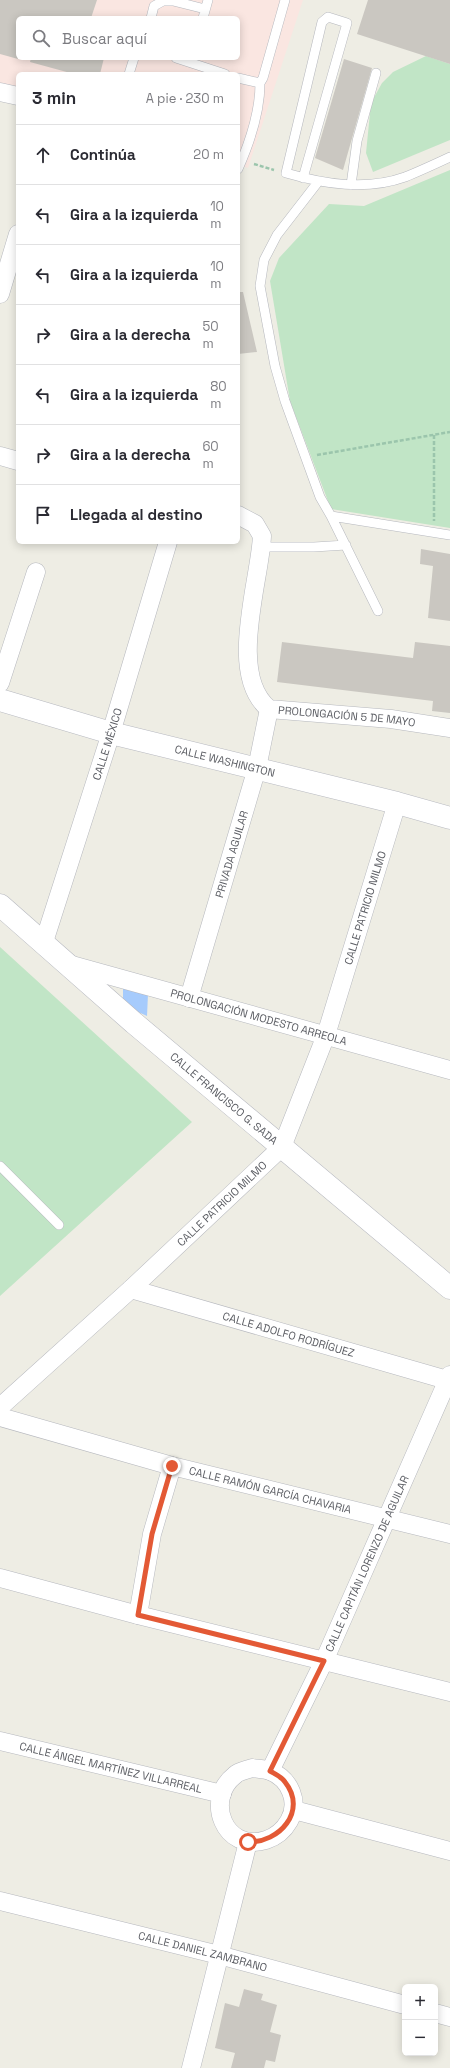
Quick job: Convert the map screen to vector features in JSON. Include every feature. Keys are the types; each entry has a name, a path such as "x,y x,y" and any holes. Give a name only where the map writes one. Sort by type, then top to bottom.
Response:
{"street":[{"path":"0,92 16,96"},
{"path":"6,285 16,242"},
{"path":"0,456 16,460"},
{"path":"240,516 255,524 262,536 262,546"},
{"name":"CALLE MÉXICO","path":"43,945 111,733 167,544"},
{"name":"PROLONGACIÓN 5 DE MAYO","path":"262,546 250,606 248,665 253,688 261,703 269,708 391,719 450,728"},
{"path":"0,683 36,572"},
{"name":"CALLE WASHINGTON","path":"0,700 111,733 397,803 450,818"},
{"name":"PRIVADA AGUILAR","path":"189,998 257,768 269,708"},
{"name":"CALLE PATRICIO MILMO","path":"0,1407 131,1289 282,1147 326,1035 397,803"},
{"name":"CALLE FRANCISCO G. SADA","path":"0,905 43,945 68,964 134,1023 446,1283"},
{"name":"PROLONGACIÓN MODESTO ARREOLA","path":"68,964 450,1070"},
{"name":"CALLE ADOLFO RODRÍGUEZ","path":"131,1289 448,1378"},
{"name":"CALLE CAPITÁN LORENZO DE AGUILAR","path":"270,1771 324,1661 448,1378"},
{"name":"CALLE RAMÓN GARCÍA CHAVARIA","path":"0,1417 172,1466 450,1534"},
{"path":"138,1615 152,1534 172,1466"},
{"path":"0,1578 138,1615 450,1692"},
{"name":"CALLE ÁNGEL MARTÍNEZ VILLARREAL","path":"0,1741 222,1794"},
{"path":"252,1768 270,1771 285,1781 294,1797 294,1810 289,1822 280,1833 258,1842 248,1842 236,1838 227,1829 221,1817 220,1806 222,1794 226,1784 236,1774 252,1768"},
{"path":"294,1810 450,1851"},
{"path":"191,2068 248,1842"},
{"name":"CALLE DANIEL ZAMBRANO","path":"0,1901 219,1955 402,2004"},
{"path":"438,2014 450,2017"}],"lane":[{"path":"152,16 154,6 163,0 205,9"},
{"path":"240,160 256,119 260,96 260,83 269,64 285,0"},
{"path":"303,178 347,23 328,17 322,22 286,174 318,182 351,185 378,184 404,177 450,157"},
{"path":"130,72 133,60"},
{"path":"190,60 220,72"},
{"path":"351,185 357,141 376,73"},
{"path":"240,78 260,83"},
{"path":"318,182 277,236 264,260 260,286 275,366 320,497 346,545 378,611"},
{"path":"331,516 450,535"},
{"path":"262,546 314,548 346,545"},
{"path":"0,1166 59,1225"}],"path":[{"path":"240,163 286,174"},
{"path":"306,457 450,432"},
{"path":"434,435 434,532"}],"shaded area":[{"path":"0,0 303,0 248,168 240,166 240,72 16,72 16,93 0,88"}],"green space":[{"path":"426,56 450,64 450,140 373,172 366,153 371,103 382,83 393,72"},
{"path":"450,170 450,528 331,509 290,401 270,281 279,258 329,204 364,206"},
{"path":"0,947 192,1122 0,1296"}],"water":[{"path":"123,987 148,994 147,1016 123,1005"}],"building":[{"path":"0,0 97,0 92,16 16,16 16,58 0,54"},
{"path":"368,0 450,0 450,64 357,34"},
{"path":"344,59 372,68 343,170 315,158"},
{"path":"30,60 104,60 100,72 67,72 30,62"},
{"path":"240,292 243,292 257,352 240,354"},
{"path":"421,549 450,554 450,621 428,618 433,566 420,564"},
{"path":"282,642 413,658 415,642 450,646 450,713 432,711 433,701 277,682"},
{"path":"244,1989 263,1994 261,2000 277,2005 270,2032 281,2035 275,2062 266,2060 264,2068 231,2068 235,2053 215,2048 225,2003 239,2007"}],"route":[{"path":"172,1466 152,1534 138,1615 324,1661 270,1771 285,1781 294,1797 294,1810 289,1822 280,1833 269,1839 258,1842 248,1842"}]}
